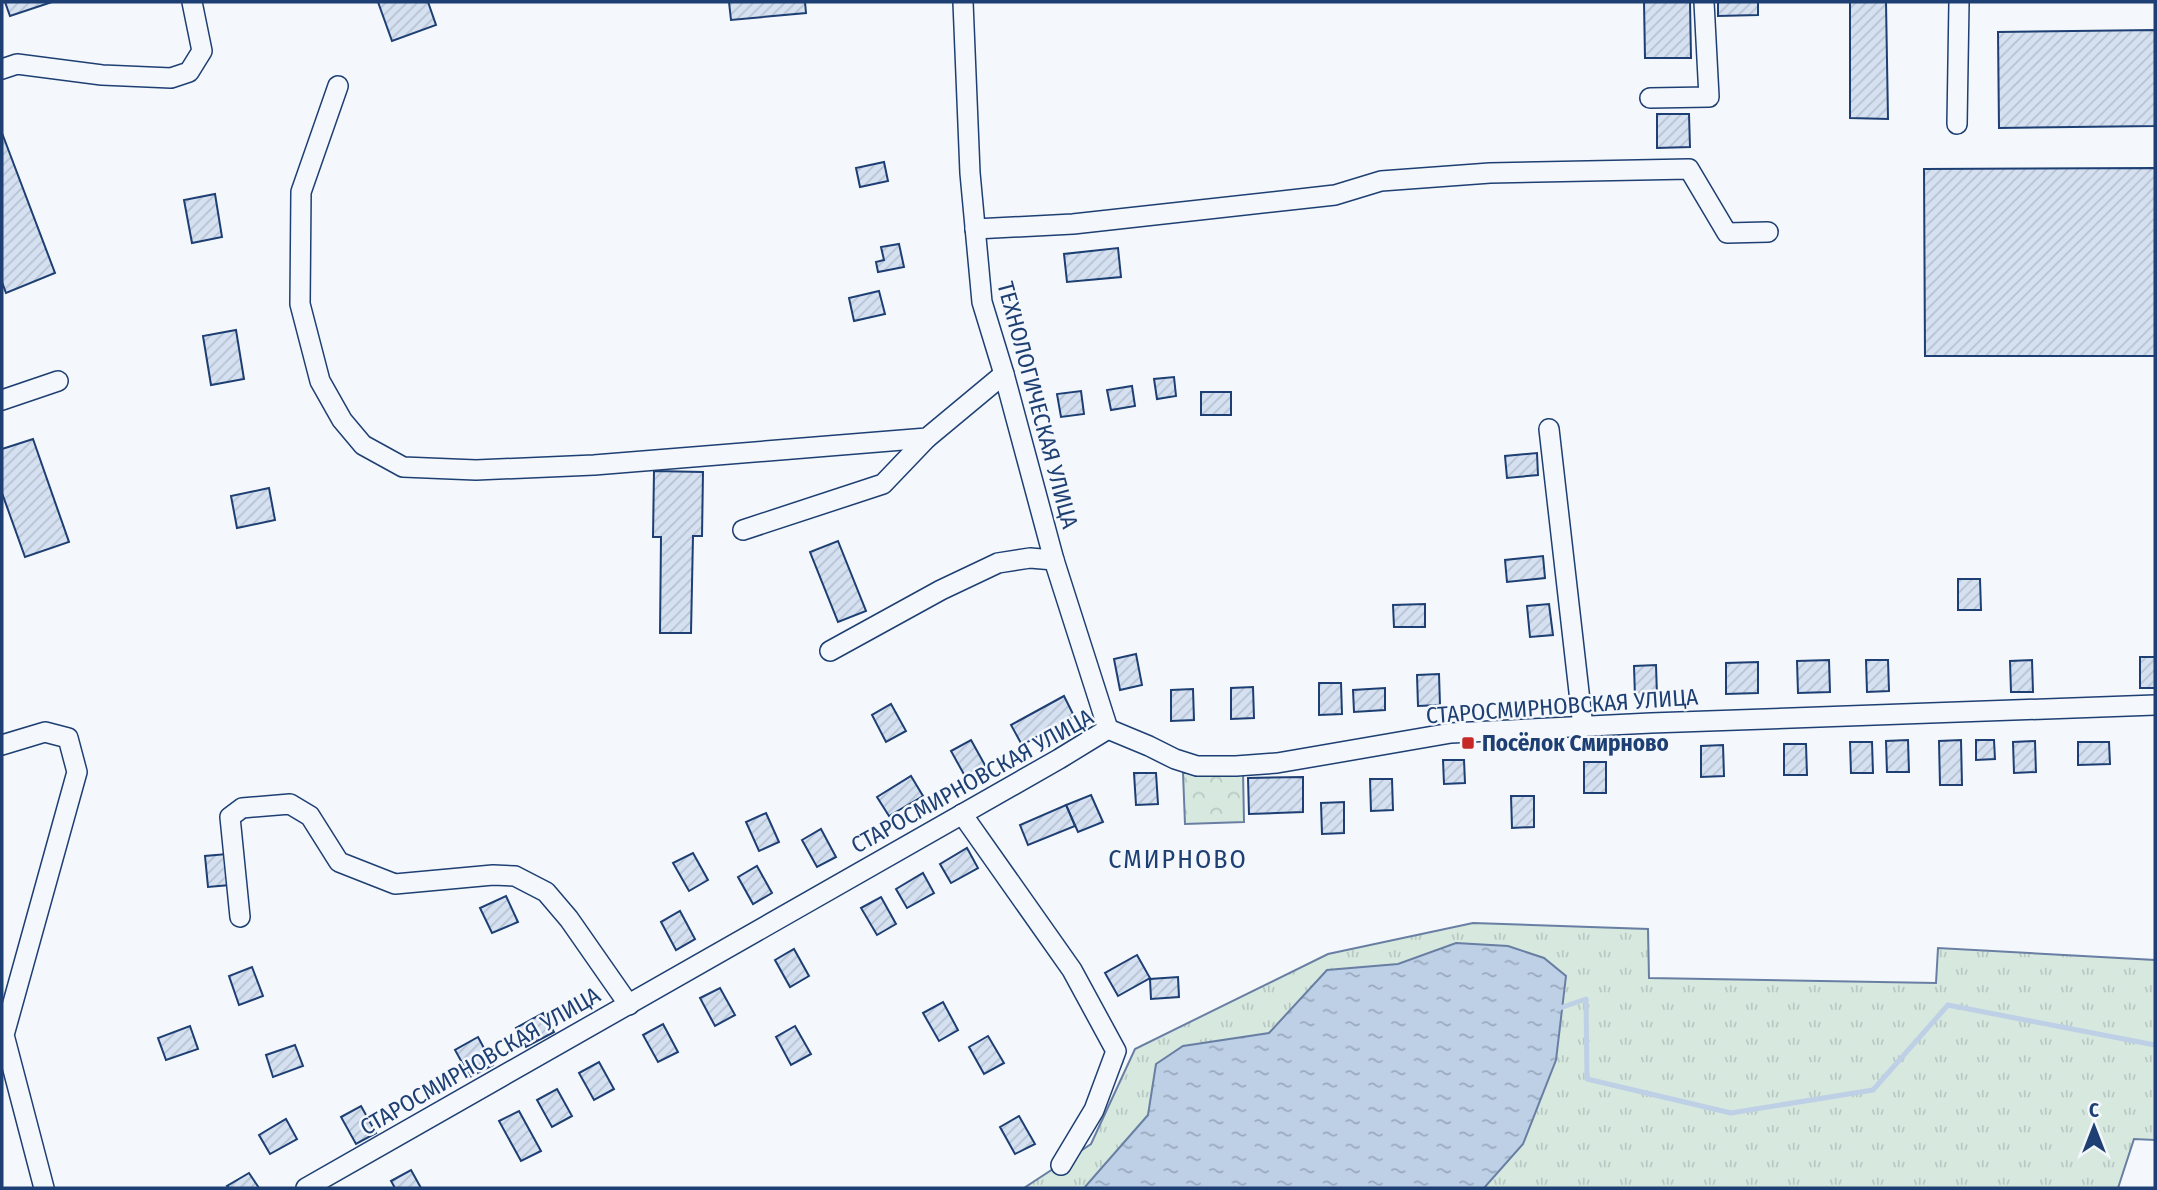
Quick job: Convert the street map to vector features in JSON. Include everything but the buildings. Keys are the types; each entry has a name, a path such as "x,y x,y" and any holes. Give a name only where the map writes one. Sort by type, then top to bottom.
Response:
{"street":[{"path":"2,69 17,65 102,75 171,78 189,72 202,51 192,2"},
{"name":"ТЕХНОЛОГИЧЕСКАЯ УЛИЦА","path":"963,2 970,173 982,302 1054,561 1108,729"},
{"path":"1650,98 1709,97 1704,2"},
{"path":"1957,124 1959,2"},
{"path":"338,86 301,192 300,304 320,381 342,420 363,445 403,467 476,470 594,465 927,438"},
{"path":"975,229 1073,224 1335,195 1381,181 1490,173 1689,169 1727,233 1768,232"},
{"path":"743,530 883,484 927,438 1004,374"},
{"path":"2,400 58,381"},
{"path":"1549,429 1583,727"},
{"path":"830,651 941,590 998,563 1030,558 1054,561"},
{"name":"СТАРОСМИРНОВСКАЯ УЛИЦА","path":"306,1188 1108,729 1196,766 1236,766 1277,763 1451,733 2155,705"},
{"path":"2,745 45,732 68,738 77,772 3,1036 44,1188"},
{"path":"240,917 230,817 242,808 290,804 310,816 339,862 396,884 493,875 515,876 546,891 569,919 629,1005"},
{"path":"962,814 1072,970 1116,1051 1094,1110 1061,1165"}],"green space":[{"path":"1243,771 1244,822 1185,824 1183,773"},
{"path":"1473,923 1648,929 1649,978 1936,983 1938,948 2155,960 2155,1140 2134,1139 2118,1188 1024,1188 1091,1144 1135,1049 1328,954"}],"water":[{"path":"1456,943 1508,946 1544,958 1566,976 1556,1060 1523,1144 1484,1188 1084,1188 1148,1115 1156,1064 1183,1046 1269,1033 1327,970 1398,964"}],"waterway":[{"path":"1557,1009 1586,999 1587,1079 1731,1113 1873,1090 1948,1005 2155,1045"}],"place":[{"name":"Посёлок Смирново","path":"1468,743"}],"district":[{"name":"СМИРНОВО","path":"1178,859"}]}
